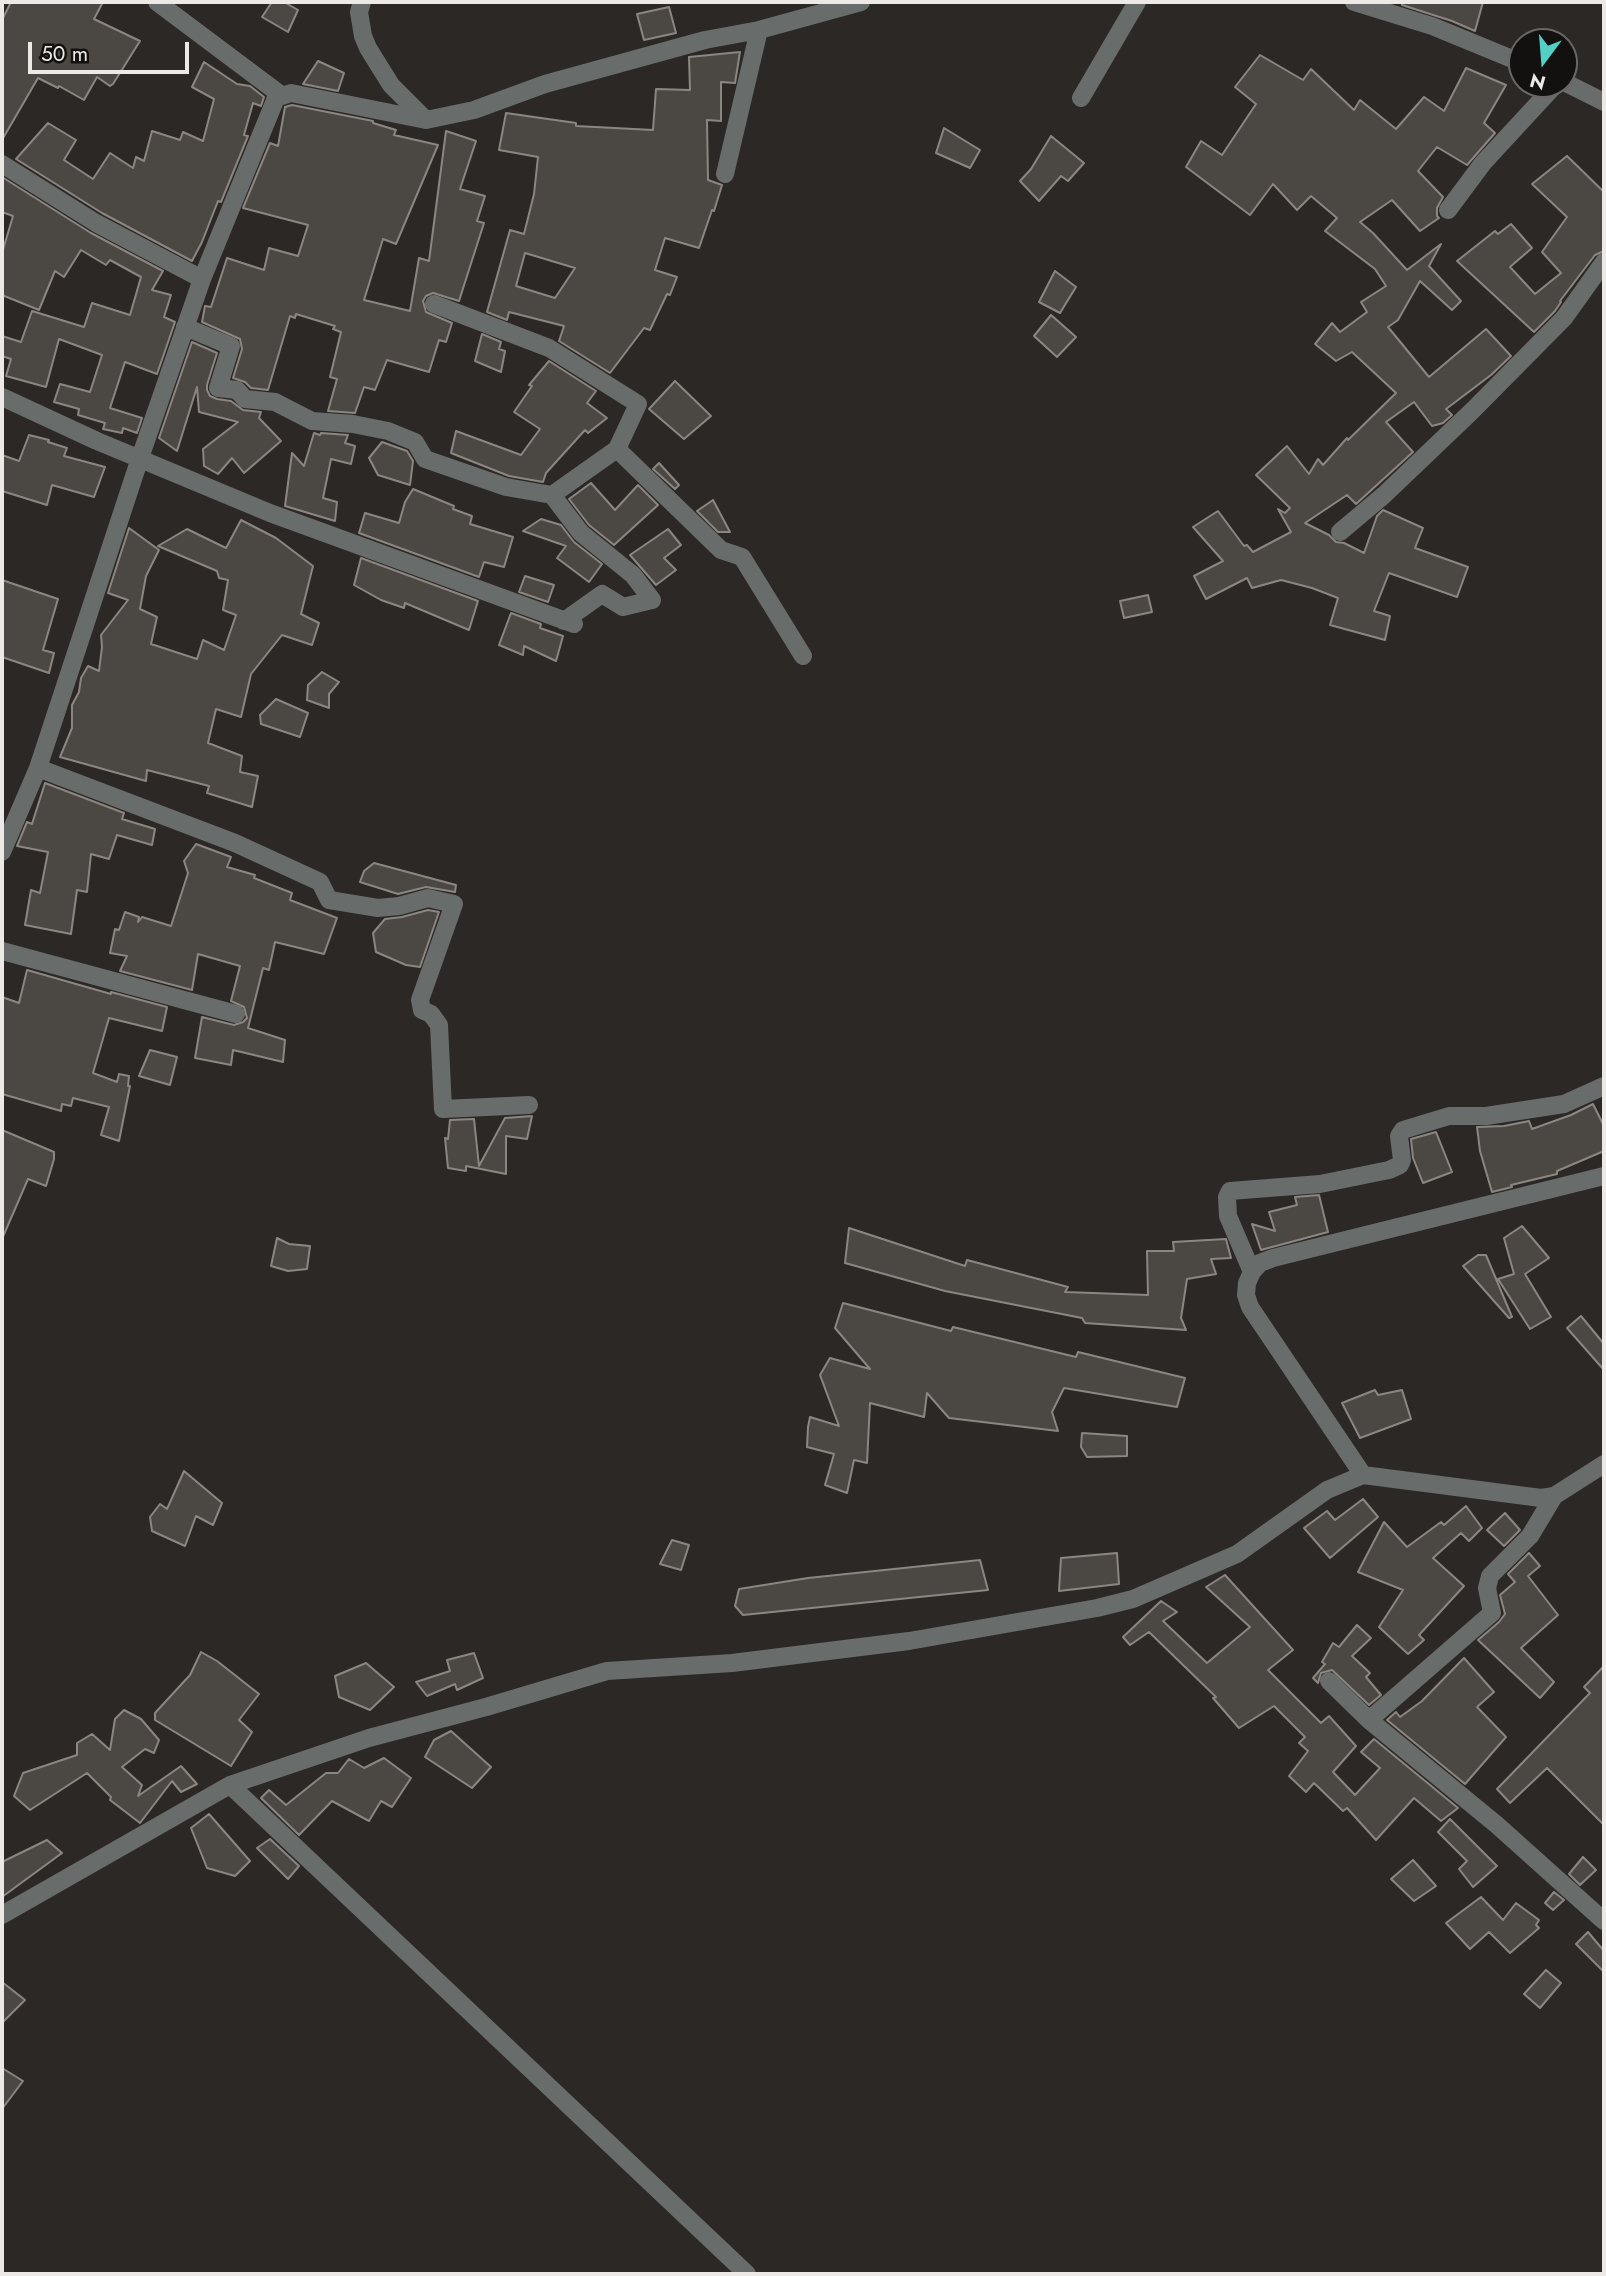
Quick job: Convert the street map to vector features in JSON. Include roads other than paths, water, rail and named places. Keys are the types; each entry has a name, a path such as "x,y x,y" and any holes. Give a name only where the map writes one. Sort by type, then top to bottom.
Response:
{"street":[{"path":"158,2 281,95"},
{"path":"362,2 359,12 368,48 391,85 426,120"},
{"path":"2,852 38,768 202,279 273,104 281,95 291,93 426,120 474,110 545,84 637,61 705,40 759,30 861,2"},
{"path":"1081,98 1137,2"},
{"path":"1354,2 1432,26 1508,57"},
{"path":"725,174 759,30"},
{"path":"1578,89 1604,102"},
{"path":"1448,210 1483,163 1543,98"},
{"path":"2,164 96,223 202,279"},
{"path":"1340,532 1423,458 1564,318 1604,262"},
{"path":"434,304 549,348 638,404 617,449 552,495"},
{"path":"2,397 97,441 270,513 569,623 602,594 623,607 652,600 633,575 582,533 552,495 506,487 425,459 415,442 388,431 353,424 312,421 275,402 245,399 237,390 218,388 230,345 185,327"},
{"path":"617,449 721,550 742,557 803,656"},
{"path":"38,768 235,843 320,882 329,900 378,908 428,898 454,904 421,1000 422,1010 431,1014 439,1025 443,1109 529,1105"},
{"path":"2,951 236,1014"},
{"path":"1252,1272 1228,1216 1227,1197 1230,1192 1320,1184 1389,1170 1400,1165 1402,1160 1399,1136 1403,1130 1449,1116 1486,1116 1564,1104 1604,1086"},
{"path":"1363,1475 1250,1307 1247,1283 1252,1272 1260,1263 1273,1258 1604,1176"},
{"path":"1369,1720 1492,1613 1487,1588 1490,1576 1530,1536 1554,1496 1604,1464"},
{"path":"2,1915 230,1784 369,1738 607,1671 732,1663 909,1641 1097,1608 1133,1599 1237,1554 1327,1490 1363,1475 1529,1497 1554,1496"},
{"path":"1329,1681 1369,1720 1497,1825 1604,1921"},
{"path":"230,1784 747,2274"}]}
